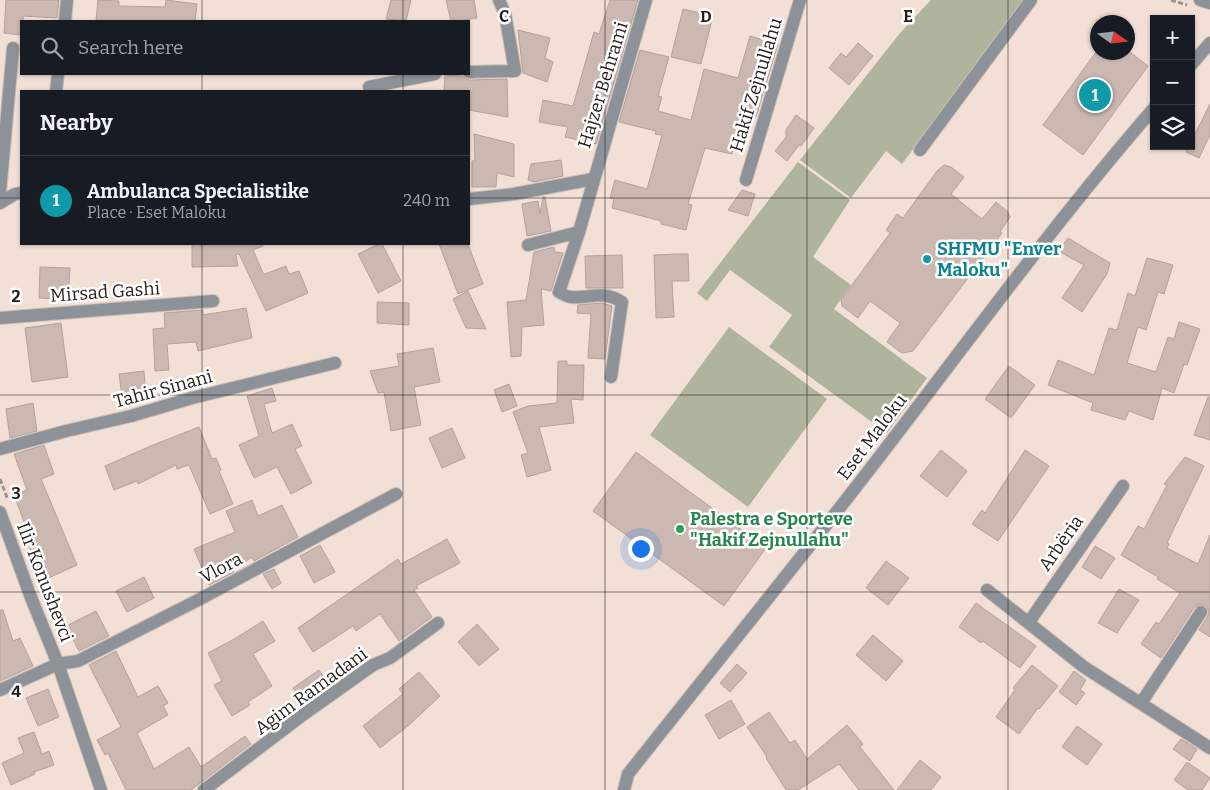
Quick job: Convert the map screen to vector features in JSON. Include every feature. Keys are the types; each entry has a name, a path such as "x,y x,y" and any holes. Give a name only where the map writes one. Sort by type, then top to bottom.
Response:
{"street":[{"path":"65,20 67,0"},
{"path":"470,72 515,71 505,14 499,0"},
{"name":"Hajzer Behrami","path":"611,377 622,302 614,296 600,294 570,297 559,292 579,232 646,0"},
{"name":"Hakif Zejnullahu","path":"746,180 800,0"},
{"path":"920,150 1031,0"},
{"path":"1200,0 1210,3"},
{"path":"1195,60 1210,43"},
{"path":"0,193 13,48"},
{"path":"56,90 58,75"},
{"path":"368,87 430,75"},
{"name":"Eset Maloku","path":"624,790 628,774 857,486 977,327 1102,168 1150,113"},
{"path":"470,199 514,194 593,179"},
{"path":"0,204 15,194 20,193"},
{"path":"528,245 579,232"},
{"name":"Mirsad Gashi","path":"0,318 213,301"},
{"name":"Tahir Sinani","path":"0,449 131,416 192,398 335,363"},
{"name":"Arbëria","path":"1029,622 1123,486"},
{"name":"Vlora","path":"58,664 78,661 202,598 396,494"},
{"name":"Ilir Konushevci","path":"0,512 30,595 58,664 101,790"},
{"path":"988,590 1084,667 1210,748"},
{"path":"1141,703 1201,612"},
{"name":"Agim Ramadani","path":"204,790 373,665 390,658 438,622"},
{"name":"Ilir Konushevci","path":"0,690 58,664"}],"green space":[{"path":"931,0 1025,0 902,164 886,151 851,198 800,160 900,33"},
{"path":"798,162 850,200 813,257 851,285 834,309 927,378 887,433 769,347 792,315 730,270 707,301 697,293"},
{"path":"729,327 827,399 748,507 650,435"}],"building":[{"path":"6,0 59,0 57,18 23,16 23,20 20,20 20,35 4,33"},
{"path":"98,0 119,1 119,6 165,7 166,0 197,4 195,20 96,20"},
{"path":"391,0 411,0 406,20 386,19"},
{"path":"446,0 474,0 477,18 451,20"},
{"path":"610,0 638,0 596,144 565,137 568,127 539,122 543,100 573,106 594,32 599,34"},
{"path":"683,9 713,16 701,64 671,57"},
{"path":"518,30 550,38 545,58 553,62 547,82 523,73"},
{"path":"750,36 778,44 756,117 742,112 732,154 705,148 688,204 692,205 686,230 661,224 661,221 612,208 614,199 610,198 615,180 647,189 662,135 655,134 656,131 619,122 640,50 669,57 658,96 662,97 658,111 691,120 704,69 738,78"},
{"path":"858,43 873,56 849,85 829,68 841,53 846,57"},
{"path":"1135,56 1148,66 1083,155 1043,125 1090,60 1135,60"},
{"path":"445,75 462,76 469,80 507,79 508,117 470,110 470,90 444,90"},
{"path":"1210,104 1210,135 1199,158 1186,152 1187,150 1195,150 1195,134"},
{"path":"796,115 814,128 787,161 775,151 787,136 786,130"},
{"path":"474,134 514,144 514,177 497,173 496,187 472,187 472,161 475,161"},
{"path":"561,160 563,176 534,182 528,180 531,164"},
{"name":"SHFMU \"Enver Maloku\"","path":"944,165 951,167 964,177 951,194 982,219 996,202 1008,212 1010,217 1000,232 1002,233 913,351 902,353 887,342 900,323 870,301 858,318 842,306 841,300 890,233 886,230 897,214 903,218 937,171"},
{"path":"742,190 755,194 748,216 728,210"},
{"path":"543,197 545,197 551,231 527,236 522,204 538,201 540,214"},
{"path":"1068,238 1110,263 1107,274 1082,312 1062,298 1084,265 1058,251"},
{"path":"192,245 262,245 253,250 263,273 265,274 286,266 289,274 299,271 308,293 266,311 239,254 236,255 238,266 192,267"},
{"path":"377,245 383,245 401,281 378,293 358,254"},
{"path":"439,245 468,245 483,284 458,294"},
{"path":"554,247 555,252 563,253 551,291 541,289 544,325 522,327 521,356 511,357 507,302 526,300 534,252"},
{"path":"688,254 689,281 672,281 674,317 656,318 654,255"},
{"path":"622,255 623,288 586,288 585,256"},
{"path":"1147,258 1173,265 1164,294 1158,292 1146,330 1138,327 1127,363 1156,372 1168,337 1174,339 1179,322 1200,329 1187,365 1184,364 1174,393 1162,388 1153,420 1129,411 1125,420 1091,410 1093,403 1048,385 1058,360 1094,375 1109,328 1117,330 1128,293 1135,296"},
{"path":"40,267 70,268 68,300 39,298"},
{"path":"468,291 486,329 466,328 453,299"},
{"path":"377,302 409,303 409,325 377,323"},
{"path":"602,303 612,306 605,359 588,358 591,314 577,313 578,305"},
{"path":"246,308 252,338 198,351 196,342 167,344 169,370 155,371 153,329 165,328 164,313 203,310 203,315"},
{"path":"61,323 68,377 32,382 25,328"},
{"path":"433,348 440,382 414,387 421,425 391,431 384,392 378,393 370,371 399,366 397,354"},
{"path":"558,361 567,361 567,365 584,365 583,400 571,399 574,423 539,427 551,470 527,477 521,455 528,453 513,412 528,406 557,403"},
{"path":"1009,366 1035,385 1011,418 985,399"},
{"path":"144,371 146,399 123,403 119,374"},
{"path":"509,384 517,406 502,412 494,390"},
{"path":"272,388 276,401 264,404 272,433 292,424 302,446 295,449 312,483 291,494 277,467 254,478 239,445 259,436 247,396"},
{"path":"1208,397 1210,397 1210,440 1194,435"},
{"path":"33,403 37,431 10,438 6,409"},
{"path":"199,427 212,459 216,458 221,470 219,471 233,504 210,514 189,465 177,469 176,465 138,484 137,481 114,490 105,466"},
{"path":"452,428 465,458 442,468 429,438"},
{"path":"44,445 54,474 41,479 77,565 44,580 25,537 29,535 14,495 27,490 14,454"},
{"path":"941,450 967,471 947,497 920,476"},
{"path":"1025,450 1049,466 998,541 972,524 982,510 985,513"},
{"name":"Palestra e Sporteve \"Hakif Zejnullahu\"","path":"636,452 766,548 724,606 593,511"},
{"path":"1185,457 1204,466 1167,543 1169,544 1167,548 1198,564 1210,535 1210,637 1199,630 1208,616 1208,609 1205,605 1198,605 1194,608 1161,658 1141,644 1156,622 1159,624 1180,593 1157,579 1158,577 1121,555 1138,526 1144,529 1167,485 1164,484"},
{"path":"252,500 258,516 282,505 298,537 254,561 252,557 233,570 234,572 209,585 194,549 235,532 226,511"},
{"path":"447,539 460,563 416,586 418,588 414,590 432,617 399,641 380,614 356,631 353,626 313,652 298,628 398,559 401,564"},
{"path":"320,545 335,572 314,583 300,556"},
{"path":"1095,546 1115,558 1101,579 1082,567"},
{"path":"886,561 909,578 888,605 866,588"},
{"path":"274,569 281,583 272,589 263,574"},
{"path":"144,577 154,598 127,612 116,591"},
{"path":"1119,589 1139,600 1117,633 1098,623"},
{"path":"976,603 1036,646 1020,668 983,641 981,643 959,627"},
{"path":"0,610 3,610 13,641 20,638 33,666 0,681"},
{"path":"96,611 109,636 79,651 66,626"},
{"path":"263,621 275,641 253,654 272,686 248,702 250,705 232,716 214,685 222,681 208,653"},
{"path":"477,624 499,649 479,666 458,642"},
{"path":"873,635 903,661 886,681 856,655"},
{"path":"116,651 138,697 158,686 168,703 163,706 168,715 137,733 154,769 189,747 201,767 245,736 251,744 191,790 126,790 108,753 105,755 97,740 121,727 89,665"},
{"path":"737,664 747,673 730,692 720,683"},
{"path":"1032,665 1058,686 1038,708 1019,734 996,717 1015,690 1013,688"},
{"path":"319,670 330,686 304,704 293,688"},
{"path":"1074,671 1086,680 1080,690 1085,693 1076,705 1059,692"},
{"path":"419,672 440,696 409,725 380,748 363,726 403,694 399,689"},
{"path":"48,689 59,717 38,726 26,698"},
{"path":"731,700 745,724 719,739 705,715"},
{"path":"769,712 790,743 795,740 807,759 847,725 863,744 860,747 894,790 859,790 839,764 798,790 786,790 747,727"},
{"path":"1077,726 1102,744 1087,765 1062,747"},
{"path":"34,732 42,754 49,751 54,765 34,772 35,774 11,785 2,763 24,753 18,738"},
{"path":"1181,739 1197,749 1190,761 1173,749"},
{"path":"920,760 941,777 931,790 897,790"},
{"path":"1187,762 1210,778 1202,790 1188,790 1174,780"}],"place":[{"name":"Ambulanca Specialistike","path":"1095,95"},
{"name":"SHFMU \"Enver Maloku\"","path":"927,259"},
{"name":"Palestra e Sporteve \"Hakif Zejnullahu\"","path":"680,529"}]}
